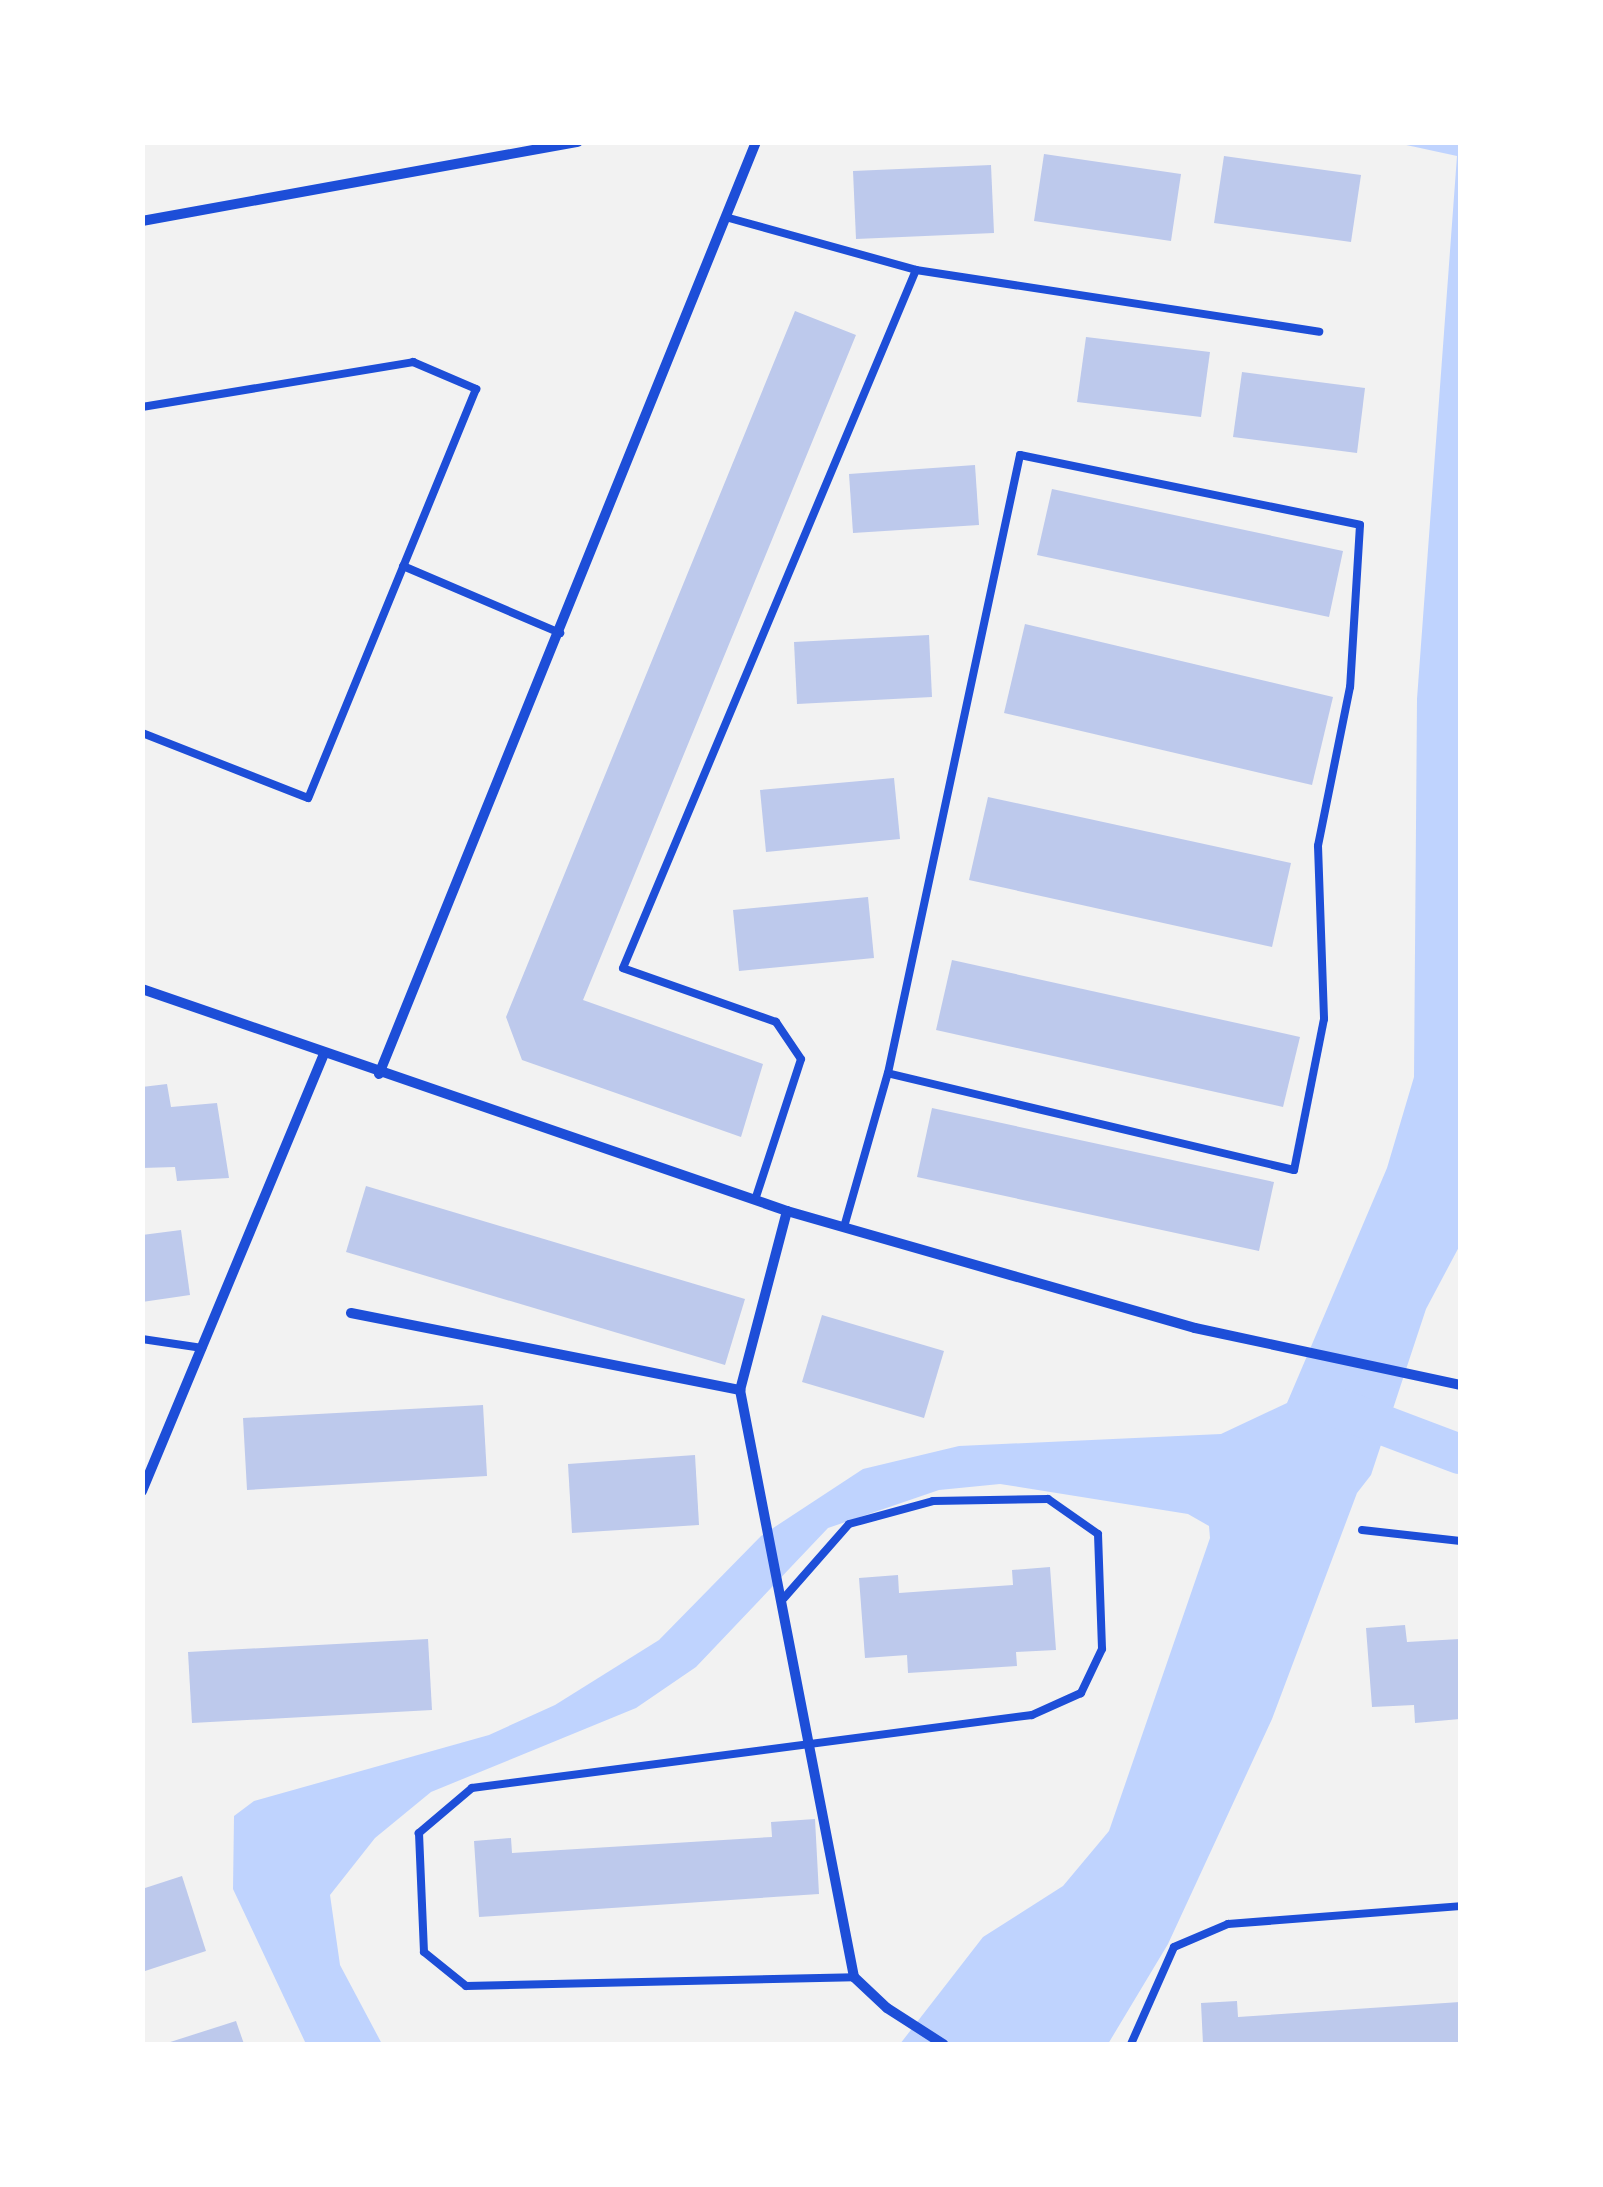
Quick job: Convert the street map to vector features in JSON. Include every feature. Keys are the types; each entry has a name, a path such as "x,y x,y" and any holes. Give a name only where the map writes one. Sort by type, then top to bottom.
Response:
{"street":[{"path":"142,220 578,142"},
{"path":"379,1074 561,634 756,142"},
{"path":"142,989 379,1074 787,1210 1195,1328 1460,1386"},
{"path":"142,1490 324,1054"},
{"path":"787,1210 740,1390 764,1520 813,1740 854,1977 887,2008 943,2044"},
{"path":"351,1313 740,1390"}],"lane":[{"path":"729,218 916,270 1319,332"},
{"path":"755,1200 801,1059 776,1022 623,968 916,270"},
{"path":"142,407 414,362 476,389 308,798 142,733"},
{"path":"844,1227 888,1073 1020,455 1360,526 1350,687 1318,846 1324,1019 1294,1170 888,1073"},
{"path":"403,566 561,634"},
{"path":"142,1339 202,1348"},
{"path":"784,1598 849,1524 933,1501 1048,1499 1098,1534 1102,1649 1080,1692 1032,1715 813,1740 472,1788 419,1833 424,1952 466,1986 854,1977"},
{"path":"1362,1530 1460,1541"},
{"path":"1132,2044 1174,1948 1228,1924 1460,1906"}],"water":[{"path":"1397,143 1460,143 1460,1245 1426,1309 1371,1475 1357,1493 1272,1719 1168,1944 1108,2044 900,2044 983,1937 1063,1886 1109,1831 1210,1538 1209,1526 1188,1514 1000,1484 939,1490 828,1528 696,1667 636,1708 431,1792 375,1838 330,1895 340,1965 382,2044 306,2044 233,1889 234,1816 254,1801 489,1735 555,1705 659,1640 761,1536 863,1469 959,1446 1221,1434 1287,1403 1387,1168 1414,1077 1417,699 1457,156"}],"building":[{"path":"1044,154 1181,174 1171,241 1034,221"},
{"path":"1224,156 1361,175 1351,242 1214,223"},
{"path":"991,165 994,233 856,239 853,171"},
{"path":"795,311 856,335 583,1000 763,1064 741,1137 522,1060 506,1017"},
{"path":"1086,337 1210,352 1201,417 1077,402"},
{"path":"1242,372 1365,388 1357,453 1233,437"},
{"path":"975,465 979,525 853,533 849,474"},
{"path":"1052,489 1343,551 1329,617 1037,555"},
{"path":"1025,624 1333,697 1312,785 1004,713"},
{"path":"929,635 932,697 797,704 794,642"},
{"path":"894,778 900,839 766,852 760,790"},
{"path":"988,797 1291,863 1272,947 969,880"},
{"path":"868,897 874,958 739,971 733,910"},
{"path":"952,960 1300,1037 1283,1107 936,1030"},
{"path":"167,1084 171,1107 217,1103 229,1178 177,1181 175,1167 142,1168 142,1087"},
{"path":"932,1108 1274,1182 1259,1251 917,1177"},
{"path":"366,1186 745,1299 725,1365 346,1252"},
{"path":"181,1230 190,1295 142,1302 142,1235"},
{"path":"822,1315 944,1351 924,1418 802,1382"},
{"path":"483,1405 487,1476 247,1490 243,1418"},
{"path":"695,1455 699,1525 572,1533 568,1464"},
{"path":"1050,1567 1056,1650 1016,1652 1017,1666 908,1673 907,1655 865,1658 859,1578 898,1575 899,1593 1013,1585 1012,1570"},
{"path":"1405,1625 1407,1642 1460,1639 1460,1719 1415,1723 1414,1705 1372,1707 1366,1628"},
{"path":"428,1639 432,1710 192,1723 188,1652"},
{"path":"815,1819 819,1894 479,1917 474,1841 511,1838 512,1853 772,1837 771,1822"},
{"path":"182,1876 206,1951 142,1972 142,1889"},
{"path":"1237,2001 1238,2017 1460,2002 1460,2044 1203,2044 1201,2003"},
{"path":"236,2021 244,2044 164,2044"}],"waterway":[{"path":"1338,1408 1460,1454"}]}
